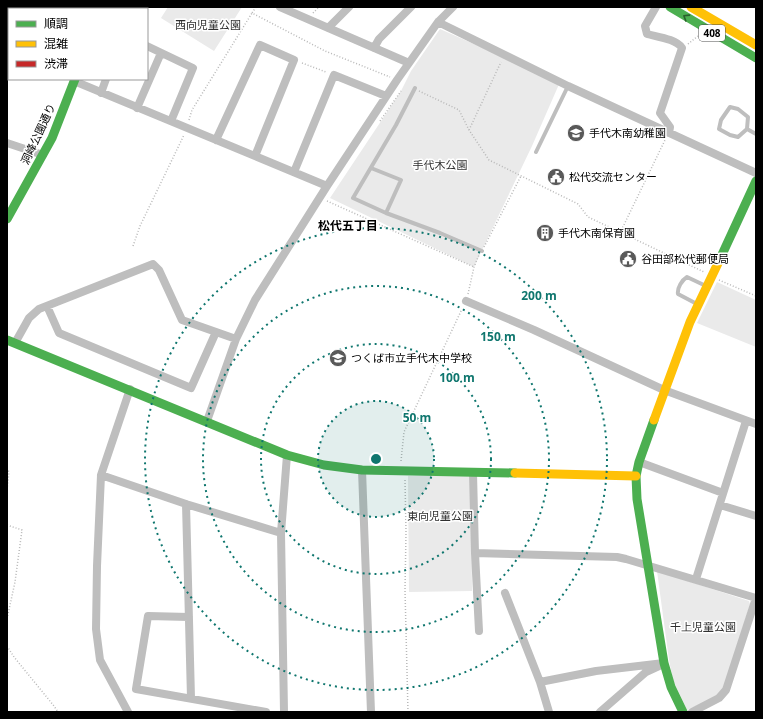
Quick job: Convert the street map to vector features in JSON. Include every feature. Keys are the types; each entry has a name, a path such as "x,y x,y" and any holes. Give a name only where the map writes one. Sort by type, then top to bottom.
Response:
{"main road":[{"name":"408","path":"670,7 756,58"},
{"name":"408","path":"691,7 756,45"},
{"name":"洞峰公園通り","path":"7,218 44,155 58,125 74,80"},
{"path":"683,712 671,688 664,663 636,499 636,476 639,462 664,390 690,322 756,181"},
{"path":"11,342 130,389 287,455 339,468 473,473 636,476"}],"street":[{"path":"280,7 409,63"},
{"path":"328,28 349,7"},
{"path":"374,48 379,38 411,7"},
{"path":"207,421 236,339 255,300 386,96 438,22 453,7"},
{"path":"656,7 644,26 647,34 674,42 682,48 660,113 670,127 669,133"},
{"path":"438,22 568,86 756,173"},
{"path":"216,140 260,45 294,60 255,156"},
{"path":"148,46 193,68 171,121"},
{"path":"137,108 161,53"},
{"path":"294,172 334,75 386,96"},
{"path":"74,80 101,93 327,186"},
{"path":"101,93 106,80"},
{"path":"7,143 44,155"},
{"path":"11,342 29,318 39,309 153,264 158,270 182,320 236,339"},
{"path":"466,301 534,330 664,390 756,424"},
{"path":"47,306 59,333 191,388 216,332"},
{"path":"128,712 100,660 96,629 101,475 130,389"},
{"path":"696,579 746,421"},
{"path":"284,712 281,534 287,455"},
{"path":"639,462 723,493"},
{"path":"362,470 371,712"},
{"path":"473,473 479,631"},
{"path":"101,475 281,534"},
{"path":"186,504 191,698"},
{"path":"720,505 756,516"},
{"path":"475,553 617,557 636,560 756,598 726,690 719,698 692,712"},
{"path":"506,593 540,682 549,712"},
{"path":"189,617 148,616 136,689 191,698 234,709 266,712"},
{"path":"540,682 596,671 664,663"},
{"path":"600,712 646,672 664,663"}],"lane":[{"path":"536,152 568,86"},
{"path":"415,88 353,198 386,213 440,233 482,251"},
{"path":"730,107 738,110 748,117 747,129 738,137 719,130 721,120 730,107"},
{"path":"747,129 756,134"},
{"path":"371,168 401,180 386,213"},
{"path":"698,304 678,294 683,279 687,277 707,286"}],"path":[{"path":"256,7 252,13 288,32 325,51 397,80"},
{"path":"682,48 701,34"},
{"path":"469,130 505,54"},
{"path":"294,60 334,75"},
{"path":"415,88 459,110 469,130 490,160 578,204 588,217 756,296"},
{"path":"379,123 401,91"},
{"path":"620,233 669,133"},
{"path":"408,712 405,590 406,532 402,471 404,432 466,301 474,266 521,176"},
{"path":"326,200 474,266"},
{"path":"7,468 9,472 7,490"},
{"path":"7,525 22,530 15,582 7,619"},
{"path":"7,646 58,712"}],"green space":[{"name":"西向児童公園","path":"168,7 242,7 214,51 161,18"},
{"name":"手代木公園","path":"440,29 560,82 532,146 474,267 330,198 401,91 411,71"},
{"path":"717,282 756,300 756,347 697,323"},
{"name":"東向児童公園","path":"471,475 472,591 409,592 408,476"},
{"name":"千上児童公園","path":"657,571 749,601 750,604 723,690 714,698 687,710 673,680"}],"traffic: fast":[{"path":"670,7 756,58"},
{"path":"7,219 52,138 75,80"},
{"path":"720,259 756,181"},
{"path":"7,340 287,455 324,465 362,470 515,473"},
{"path":"654,420 639,462 636,476 637,499 664,663 671,687 683,712"}],"traffic: slow":[{"path":"691,7 756,45"},
{"path":"654,420 690,322 720,259"},
{"path":"515,473 636,476"}],"place":[{"name":"手代木南幼稚園","path":"576,133"},
{"name":"松代交流センター","path":"556,177"},
{"name":"手代木南保育園","path":"545,233"},
{"name":"谷田部松代郵便局","path":"628,259"},
{"name":"つくば市立手代木中学校","path":"338,358"}],"district":[{"name":"松代五丁目","path":"348,226"}]}
